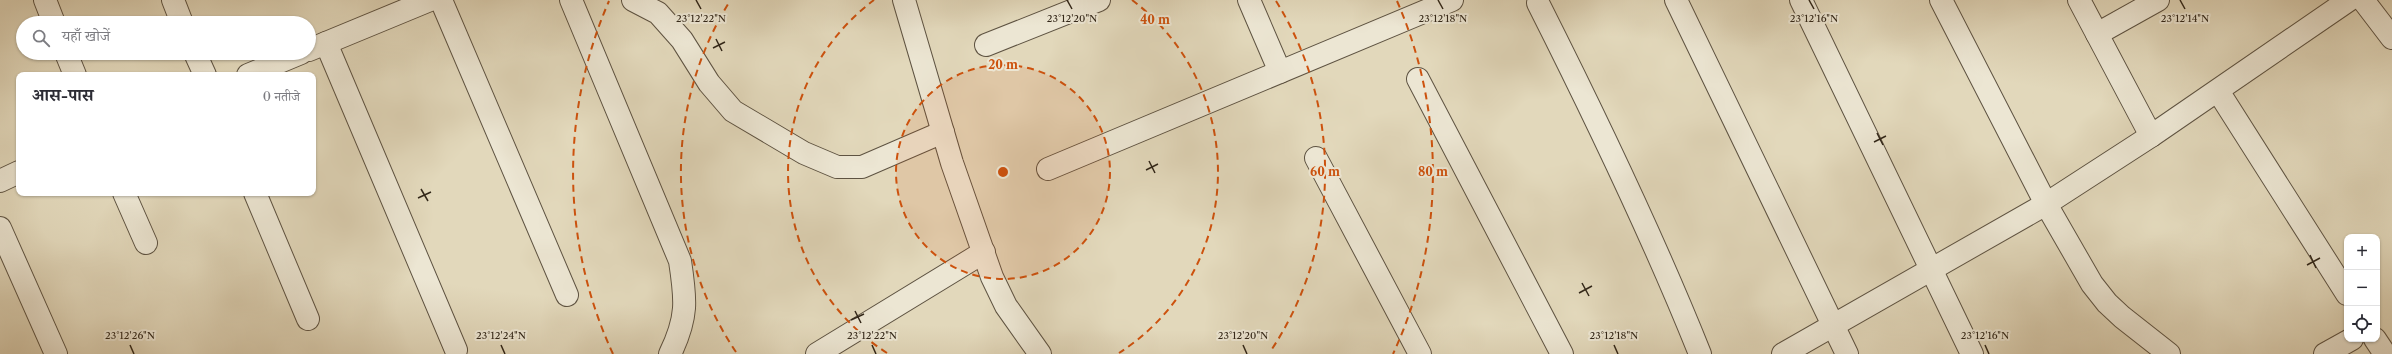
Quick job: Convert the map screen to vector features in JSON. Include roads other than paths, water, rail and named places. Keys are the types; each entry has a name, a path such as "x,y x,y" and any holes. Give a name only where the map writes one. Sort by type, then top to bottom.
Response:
{"street":[{"path":"45,0 51,16"},
{"path":"173,0 179,16"},
{"path":"430,0 318,46 456,350"},
{"path":"441,0 567,295"},
{"path":"571,0 680,261 685,297 682,330 676,350"},
{"path":"633,0 658,13 682,40 709,83 733,111 817,159 837,167 862,167 943,132"},
{"path":"904,0 943,132 984,252 1006,306 1036,353"},
{"path":"986,45 1099,0"},
{"path":"1249,0 1280,72"},
{"path":"1048,169 1452,0"},
{"path":"1676,0 1847,354"},
{"path":"1801,0 1930,271 1972,354"},
{"path":"1941,0 2046,204 2092,284 2107,303 2169,354"},
{"path":"2079,0 2151,136"},
{"path":"2096,34 2158,0"},
{"path":"1783,354 2046,204 2218,91 2348,0"},
{"path":"2363,0 2392,38"},
{"path":"1538,3 1589,103 1662,260 1700,354"},
{"path":"69,60 75,72"},
{"path":"198,60 204,72"},
{"path":"255,72 285,60"},
{"path":"1418,79 1562,354"},
{"path":"2218,91 2344,289"},
{"path":"1316,158 1420,354"},
{"path":"0,181 16,173"},
{"path":"125,196 146,243"},
{"path":"256,196 308,319"},
{"path":"0,228 56,354"},
{"path":"816,354 984,252"},
{"path":"2325,354 2347,342"},
{"path":"2377,342 2385,354"}]}
